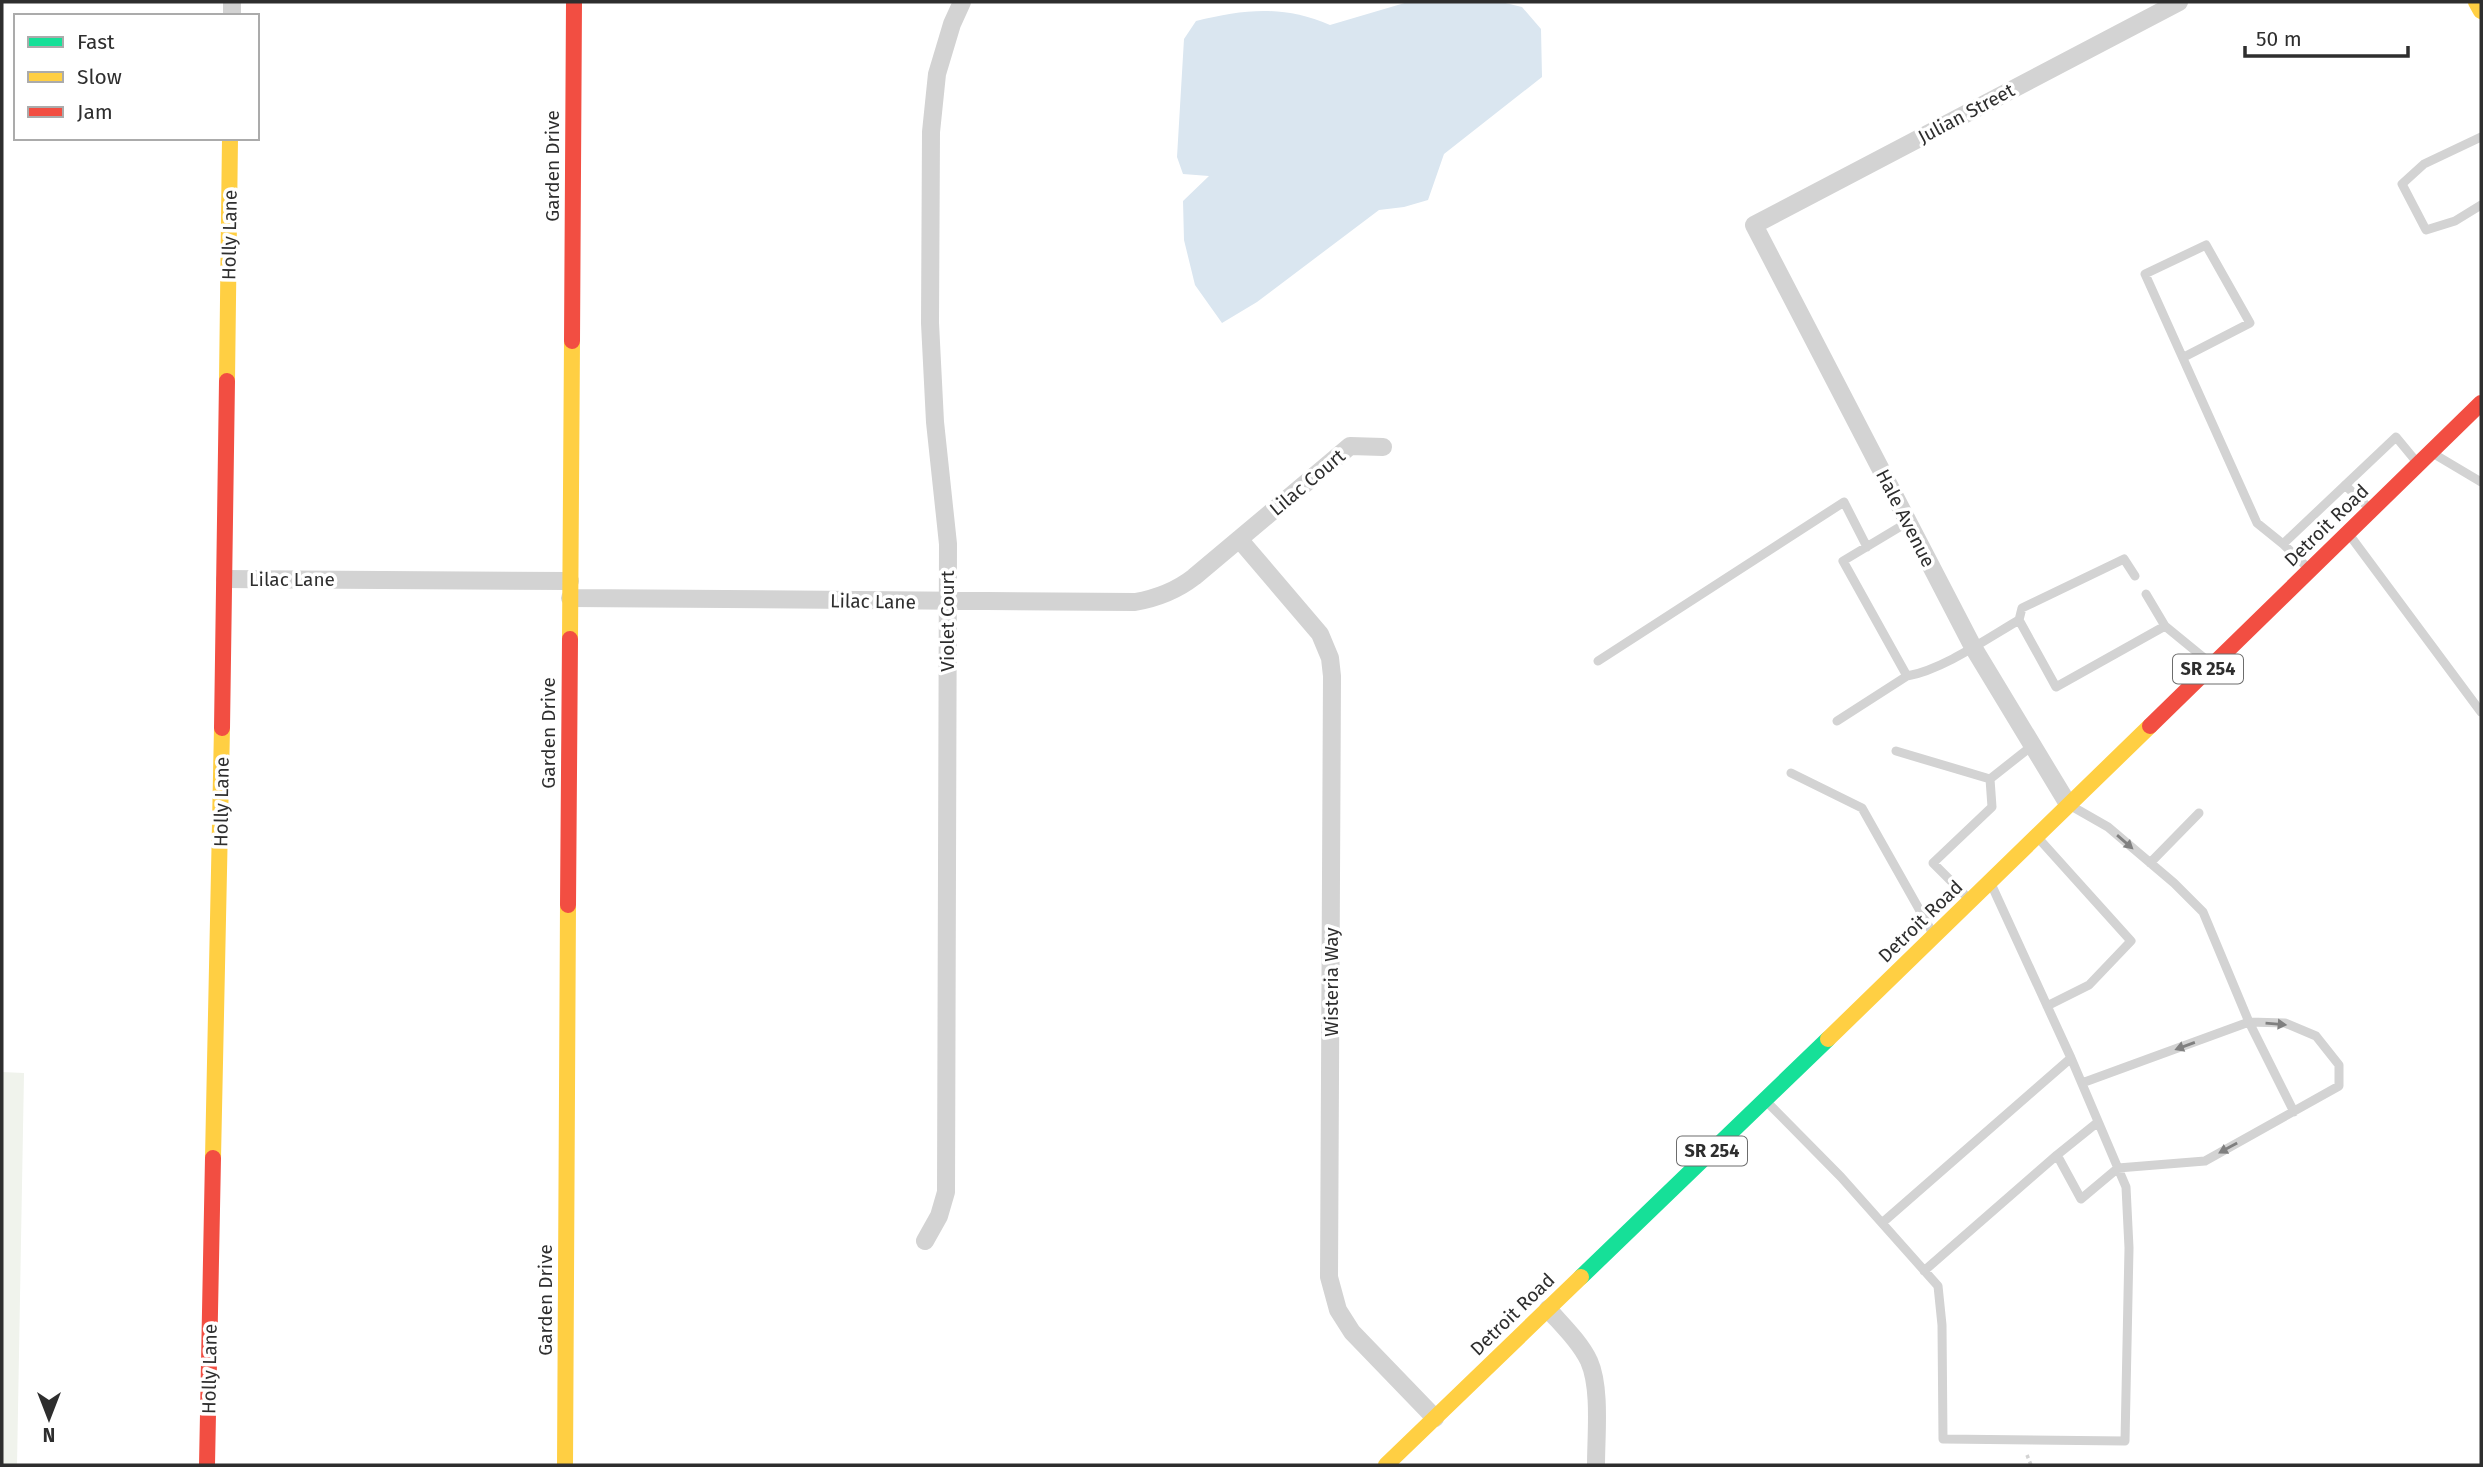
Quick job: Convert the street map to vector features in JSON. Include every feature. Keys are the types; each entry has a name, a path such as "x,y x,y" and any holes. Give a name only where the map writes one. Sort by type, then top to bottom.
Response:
{"street":[{"name":"Garden Drive","path":"565,1465 574,2"},
{"name":"Violet Court","path":"925,1241 939,1216 946,1192 948,544 935,422 930,323 931,132 937,75 952,24 962,2"},
{"name":"Julian Street","path":"1754,225 2179,2"},
{"path":"2476,2 2481,11"},
{"name":"Holly Lane","path":"207,1465 225,579 230,140"},
{"name":"Hale Avenue","path":"1754,225 1973,647 2068,804"},
{"name":"Detroit Road","path":"1386,1465 2481,404"},
{"name":"Lilac Court","path":"1239,539 1350,446 1382,447"},
{"name":"Lilac Lane","path":"225,579 948,602 1135,602 1153,599 1178,589 1239,539"},
{"name":"Wisteria Way","path":"1239,539 1320,634 1330,659 1329,1277 1332,1294 1338,1310 1352,1332 1435,1418"},
{"path":"1548,1309 1580,1346 1592,1370 1596,1465"}],"lane":[{"path":"2481,137 2424,164 2402,184 2427,230 2455,221 2481,205"},
{"path":"2184,357 2250,323 2206,245 2145,274 2257,523 2309,570"},
{"path":"2283,544 2396,437 2425,458 2481,482"},
{"path":"2345,485 2372,510"},
{"path":"1598,661 1844,502 1867,547"},
{"path":"1907,676 1843,561 1908,522"},
{"path":"2348,533 2481,712"},
{"path":"2135,576 2124,559 2022,608 2019,620 2056,687 2165,625"},
{"path":"2146,594 2165,625 2213,665"},
{"path":"1838,721 1907,676 1920,674 2019,620"},
{"path":"1990,779 2033,746"},
{"path":"1896,751 1990,779"},
{"path":"1791,773 1862,808 1934,936"},
{"path":"1970,901 1933,863 1992,807 1990,779"},
{"path":"2068,804 2108,827 2203,912 2249,1022 2294,1112"},
{"path":"2150,863 2199,813"},
{"path":"2037,836 2131,942 2089,985 2047,1006"},
{"path":"1765,1099 1938,1286 1941,1312 1943,1439 2125,1441 2129,1248 2126,1187 2071,1058 1990,882"},
{"path":"2057,1155 2081,1199 2118,1168 2205,1161 2339,1086 2339,1065 2316,1036 2285,1023 2249,1022 2082,1083"},
{"path":"1882,1223 2071,1058"},
{"path":"1924,1271 2098,1122"}],"shaded area":[{"path":"1408,2 1501,2 1522,7 1541,29 1542,77 1444,154 1428,200 1379,210 1257,302 1222,323 1195,285 1184,240 1183,201 1209,176 1183,174 1177,157 1184,39 1196,21 1231,14 1280,12 1330,25"},
{"path":"2,1072 24,1073 17,1465 2,1465"}],"traffic: fast":[{"path":"1581,1277 1828,1039"}],"traffic: slow":[{"path":"2476,2 2481,11"},
{"path":"227,381 230,140"},
{"path":"570,639 572,341"},
{"path":"1828,1039 2150,726"},
{"path":"213,1158 222,728"},
{"path":"565,1465 568,905"},
{"path":"1386,1465 1581,1277"}],"traffic: jam":[{"path":"572,341 574,2"},
{"path":"222,728 227,381"},
{"path":"2150,726 2481,403"},
{"path":"568,905 570,639"},
{"path":"207,1465 213,1158"}]}
